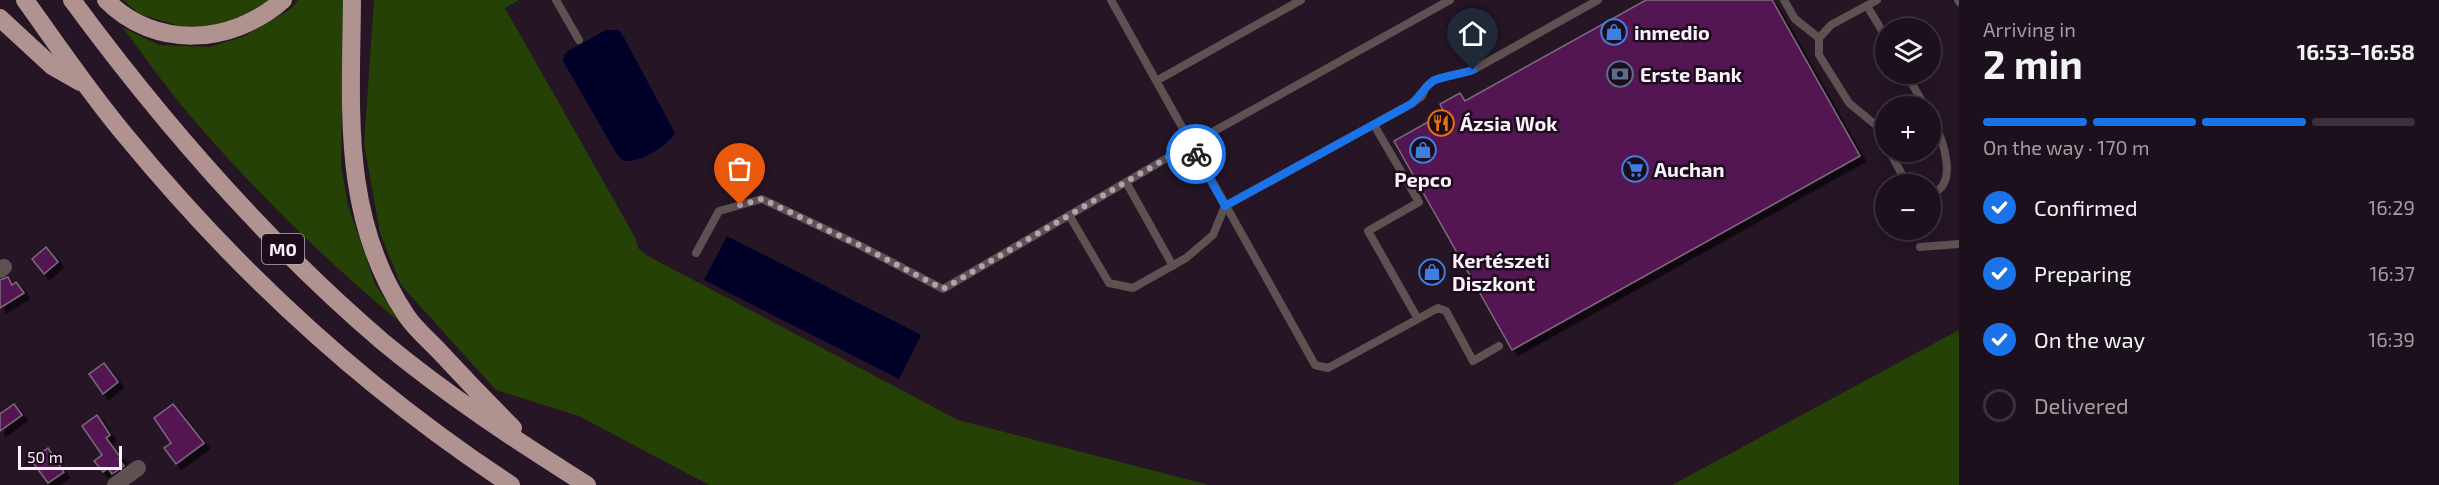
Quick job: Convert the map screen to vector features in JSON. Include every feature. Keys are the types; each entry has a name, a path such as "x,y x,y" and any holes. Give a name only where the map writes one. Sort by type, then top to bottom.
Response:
{"highway":[{"name":"M0","path":"25,0 87,87 191,212 263,285 339,354 424,424 511,485"},
{"name":"M0","path":"72,0 127,75 181,139 278,244 383,341 482,416 587,485"},
{"path":"106,0 133,21 155,30 181,36 205,36 234,30 259,18 283,0"},
{"path":"352,0 351,127 354,178 365,226 382,272 407,317 537,453"},
{"path":"0,18 52,66 87,87"}],"street":[{"path":"115,485 138,468"}],"lane":[{"path":"556,0 579,40"},
{"path":"1111,0 1315,365 1328,368 1418,319 1443,308 1473,361 1499,346"},
{"path":"1156,81 1301,0"},
{"path":"696,253 719,211 762,199 859,245 943,289 1191,144 1450,0"},
{"path":"1069,215 1109,283 1133,288 1173,266 1213,235 1225,206 1422,96 1426,87 1434,80 1473,70 1598,0"},
{"path":"1784,0 1795,19 1819,38"},
{"path":"1875,124 1849,103 1819,55 1819,38 1831,25 1877,0"},
{"path":"1867,6 1875,19"},
{"path":"1374,124 1419,202 1368,231 1418,319"},
{"path":"1941,134 1954,156 1956,178 1953,186 1941,193"},
{"path":"1126,182 1173,266"},
{"path":"1920,247 1959,244"}],"green space":[{"path":"123,0 273,0 245,19 189,29 139,14"},
{"path":"298,0 344,0 341,164 348,205 375,284 401,323 292,225 241,173 183,107 122,27 159,45 210,47 245,36 292,8"},
{"path":"374,0 519,0 505,8 636,239 638,248 648,256 958,420 1209,485 709,485 579,416 496,390 401,285 380,233 364,144"},
{"path":"1959,330 1959,485 1672,485"}],"water":[{"path":"606,30 618,30 622,34 675,133 652,153 630,161 624,161 618,156 563,61 568,51"},
{"path":"727,236 921,335 899,379 704,280"}],"building":[{"name":"Auchan","path":"1646,0 1772,0 1860,156 1512,350 1394,141 1444,113 1440,104 1460,93 1465,101"},
{"path":"46,247 58,262 44,274 32,259"},
{"path":"8,277 12,285 16,282 24,293 0,308 0,280"},
{"path":"104,363 118,382 103,394 89,374"},
{"path":"14,404 22,415 0,431 0,414"},
{"path":"173,404 204,443 176,464 164,448 171,443 154,418"},
{"path":"97,415 110,435 106,438 121,458 119,459 124,466 112,474 108,468 103,472 94,461 102,455 82,426"},
{"path":"48,448 64,472 48,483 31,460"}],"way so far":[{"path":"740,205 762,199 859,245 943,289 1191,144 1196,154"}],"place":[{"name":"inmedio","path":"1614,32"},
{"name":"Erste Bank","path":"1620,74"},
{"name":"Ázsia Wok","path":"1441,123"},
{"name":"Pepco","path":"1423,150"},
{"name":"Auchan","path":"1635,169"},
{"name":"Kertészeti Diszkont","path":"1432,272"}],"route":[{"path":"1196,154 1225,206 1411,104 1422,96 1426,87 1434,80 1454,77 1473,70"}]}
